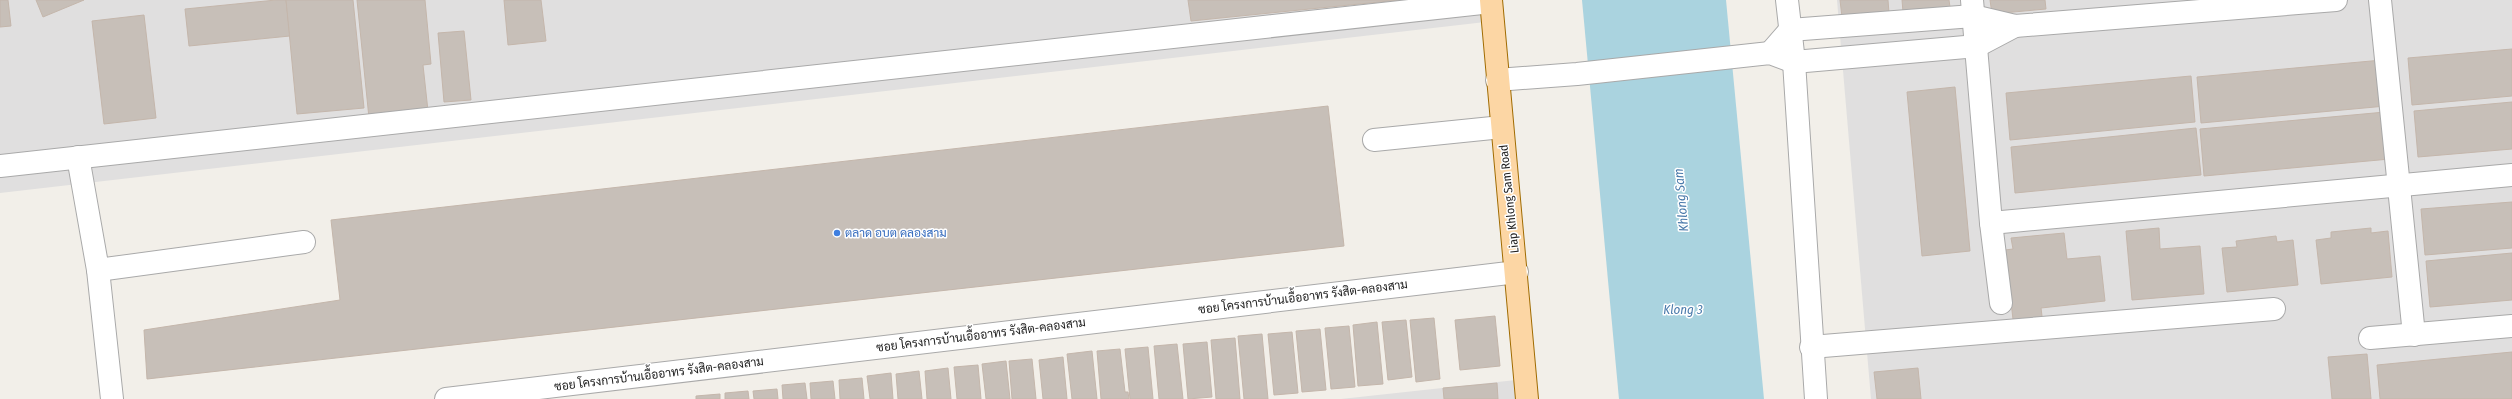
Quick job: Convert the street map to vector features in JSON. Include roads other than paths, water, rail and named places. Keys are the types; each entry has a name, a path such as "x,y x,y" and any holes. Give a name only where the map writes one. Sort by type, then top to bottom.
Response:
{"main road":[{"name":"Liap Khlong Sam Road","path":"1491,1 1527,399"}],"street":[{"path":"1787,0 1794,62 1816,399"},
{"path":"1497,80 1577,74 1764,54 1794,62 1977,46 2015,26 2336,0"},
{"path":"2380,0 2397,185 2414,335"},
{"path":"0,166 1491,1"},
{"path":"1972,8 1977,46 1991,223 2001,303"},
{"path":"1764,54 1790,30 1972,8 2015,26"},
{"path":"1374,140 1502,127"},
{"path":"78,157 98,270 112,399"},
{"path":"1991,223 2512,175"},
{"path":"98,270 304,242"},
{"name":"ซอย โครงการบ้านเอื้ออาทร รังสิต-คลองสาม","path":"446,399 1516,272"},
{"path":"1812,347 2274,310"},
{"path":"2370,338 2512,326"}],"water":[{"name":"Klong 3","path":"1582,0 1726,0 1764,399 1619,399"}],"place":[{"name":"ตลาด อบต คลองสาม","path":"837,233"}],"water label":[{"name":"Khlong Sam","path":"1681,200"}]}
